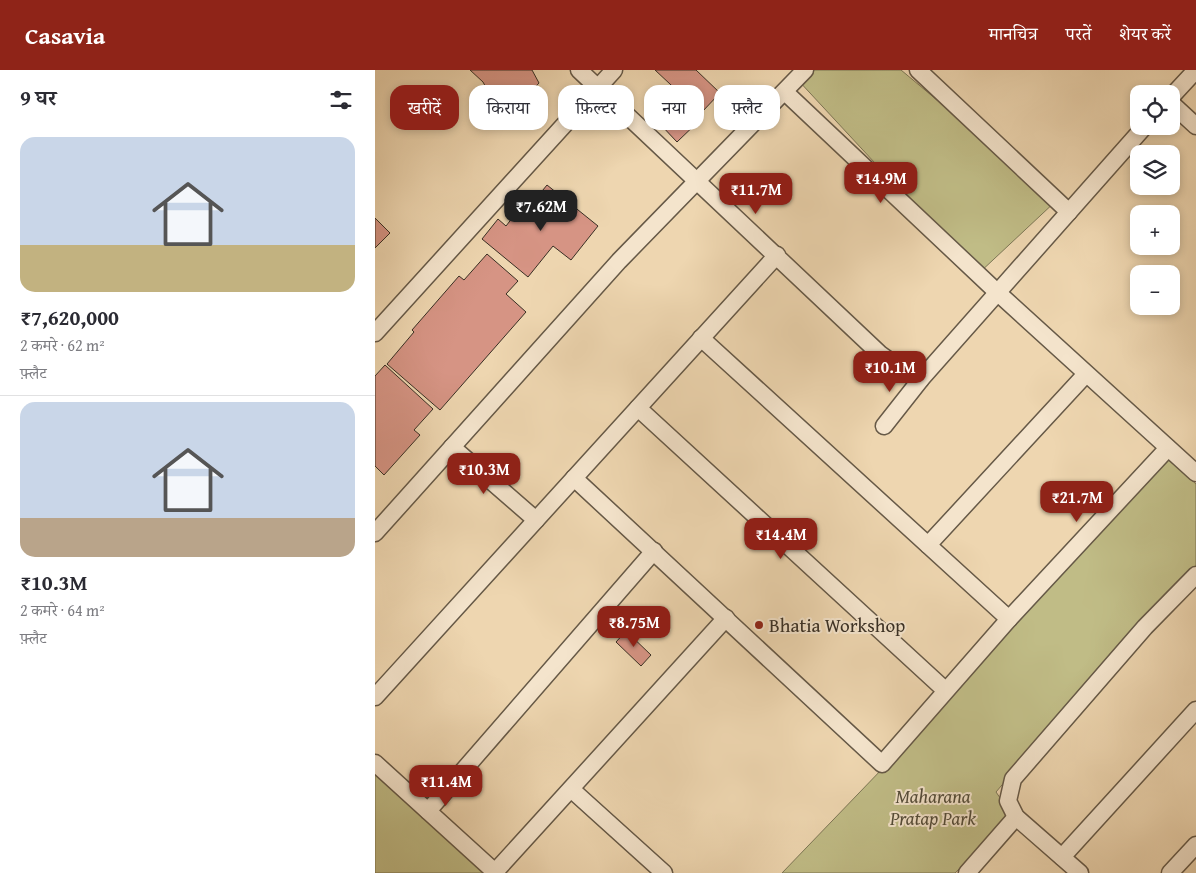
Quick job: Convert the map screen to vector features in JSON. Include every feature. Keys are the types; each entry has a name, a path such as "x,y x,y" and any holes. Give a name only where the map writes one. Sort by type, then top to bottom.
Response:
{"street":[{"path":"579,70 596,85"},
{"path":"600,85 613,70"},
{"path":"375,533 619,261 805,70"},
{"path":"919,70 1069,212"},
{"path":"1180,87 1196,70"},
{"path":"785,92 998,293 1196,473"},
{"path":"1180,112 1196,126"},
{"path":"634,121 880,354 908,374 921,379"},
{"path":"375,334 559,130"},
{"path":"884,426 921,379 1137,135"},
{"path":"375,697 777,255"},
{"path":"701,338 1009,619"},
{"path":"928,545 1086,374"},
{"path":"638,408 945,690"},
{"path":"452,447 536,520"},
{"path":"574,478 882,764 1009,619 1168,448"},
{"path":"428,811 653,551"},
{"path":"1080,873 1016,817 1008,801 1013,779 1145,627 1196,575"},
{"path":"375,763 496,872 726,618"},
{"path":"1062,857 1196,710"},
{"path":"571,788 664,873"},
{"path":"967,873 1016,817"},
{"path":"1169,873 1196,845"}],"green space":[{"path":"805,70 901,70 1057,200 978,274 797,79"},
{"name":"Maharana Pratap Park","path":"1165,457 1196,484 1196,566 1143,619 996,792 1014,818 955,873 782,873 884,767"},
{"path":"375,769 489,873 375,873"}],"building":[{"path":"470,70 532,70 539,83 537,85 485,85"},
{"path":"655,70 696,70 714,87 714,99 704,110 704,85 671,85"},
{"path":"666,130 690,130 677,142"},
{"path":"547,185 598,226 571,260 553,246 528,277 482,239 498,219 506,226 524,203 529,207"},
{"path":"375,218 390,233 375,248"},
{"path":"487,254 518,281 506,294 526,312 440,410 387,364 414,332 412,330 459,276 464,280"},
{"path":"385,365 433,409 414,430 420,435 384,475 375,466 375,376"},
{"path":"626,631 651,655 641,666 616,642"}],"place":[{"name":"Bhatia Workshop","path":"759,625"}]}
